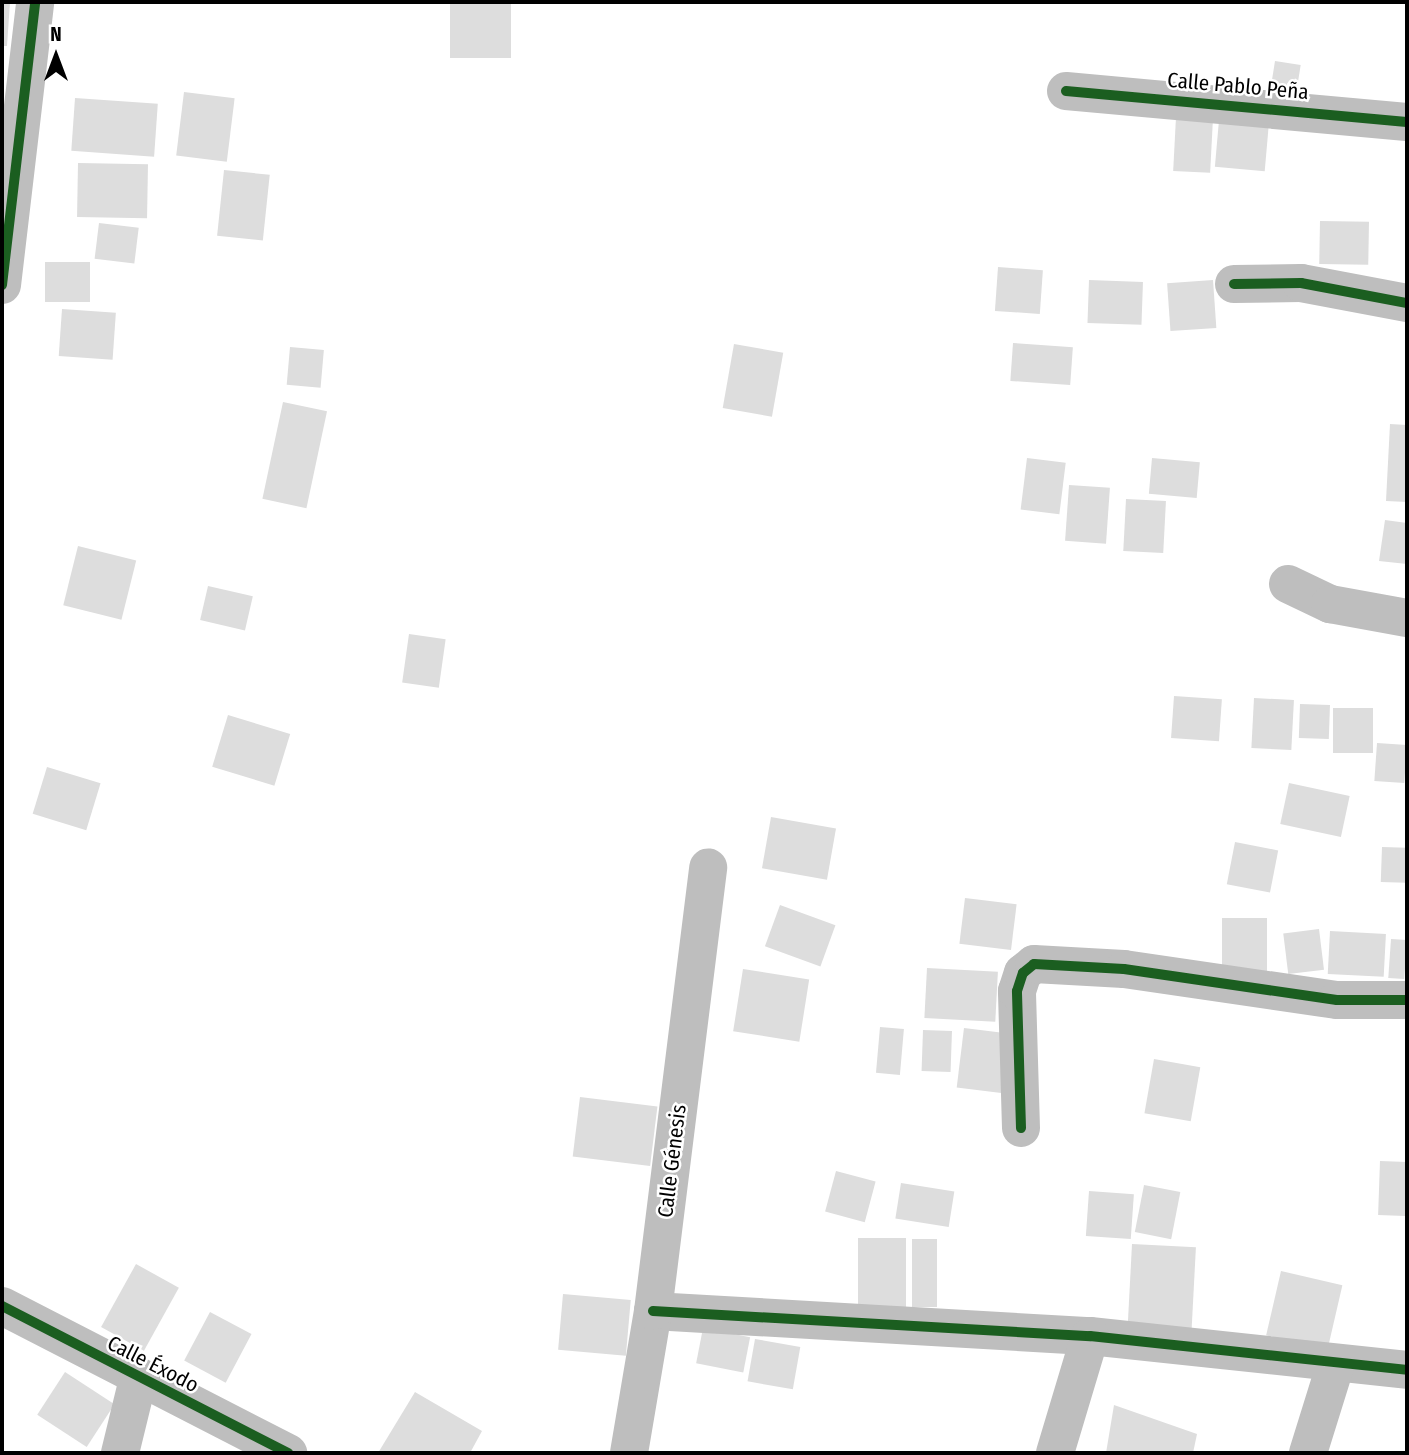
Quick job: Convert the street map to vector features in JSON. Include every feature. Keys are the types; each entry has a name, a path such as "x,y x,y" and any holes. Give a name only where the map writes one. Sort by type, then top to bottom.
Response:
{"street":[{"path":"2,285 8,185 35,2"},
{"name":"Calle Pablo Peña","path":"1066,91 1407,122"},
{"path":"1234,284 1301,283 1407,303"},
{"path":"1288,584 1329,604 1407,618"},
{"name":"Calle Génesis","path":"629,1453 653,1311 708,867"},
{"path":"1021,1128 1017,991 1023,974 1034,964 1124,969 1337,1000 1407,1000"},
{"name":"Calle Éxodo","path":"2,1306 138,1379 288,1453"},
{"path":"653,1311 1090,1336 1407,1370"},
{"path":"1055,1453 1090,1336"},
{"path":"1308,1453 1336,1363"},
{"path":"120,1453 138,1379"}],"building":[{"path":"2,2 10,2 7,46 2,46"},
{"path":"450,2 511,2 511,58 450,58"},
{"path":"1275,61 1301,65 1295,101 1269,97"},
{"path":"184,92 235,98 227,162 176,156"},
{"path":"75,98 158,104 154,157 71,151"},
{"path":"1176,117 1213,119 1210,173 1173,171"},
{"path":"1219,120 1269,124 1265,171 1215,167"},
{"path":"78,163 148,164 147,218 77,217"},
{"path":"224,170 270,175 263,240 217,236"},
{"path":"1320,221 1369,222 1368,265 1319,264"},
{"path":"99,223 139,228 134,264 95,259"},
{"path":"45,262 90,262 90,302 45,302"},
{"path":"998,267 1043,270 1040,314 995,311"},
{"path":"1089,280 1143,282 1141,325 1087,323"},
{"path":"1213,280 1216,328 1170,331 1167,283"},
{"path":"62,309 116,313 113,360 59,356"},
{"path":"1013,343 1073,347 1070,385 1010,381"},
{"path":"734,344 783,353 772,417 723,408"},
{"path":"290,347 324,350 321,388 287,385"},
{"path":"283,402 327,411 306,508 262,499"},
{"path":"1390,424 1407,425 1407,502 1386,501"},
{"path":"1027,458 1066,463 1059,514 1021,510"},
{"path":"1152,458 1200,462 1197,498 1149,494"},
{"path":"1069,485 1110,488 1106,544 1065,541"},
{"path":"1126,499 1166,501 1163,553 1123,551"},
{"path":"1385,520 1407,523 1407,564 1379,561"},
{"path":"78,546 136,561 121,620 63,605"},
{"path":"208,586 253,596 245,630 200,620"},
{"path":"409,634 446,639 439,688 402,683"},
{"path":"1174,696 1222,699 1219,741 1171,738"},
{"path":"1254,698 1294,700 1291,750 1251,748"},
{"path":"1300,704 1330,705 1329,739 1299,738"},
{"path":"1333,708 1373,708 1373,753 1333,753"},
{"path":"228,715 290,734 274,786 212,767"},
{"path":"1377,743 1407,745 1404,783 1374,781"},
{"path":"47,767 101,783 86,830 33,814"},
{"path":"1289,783 1350,796 1341,837 1280,824"},
{"path":"771,817 836,828 827,880 762,868"},
{"path":"1235,842 1278,850 1270,893 1227,884"},
{"path":"1382,847 1407,848 1406,883 1381,882"},
{"path":"965,898 1017,904 1011,950 959,944"},
{"path":"780,905 835,925 820,967 765,946"},
{"path":"1222,918 1267,918 1267,971 1222,971"},
{"path":"1319,929 1324,970 1288,974 1283,933"},
{"path":"1330,931 1386,934 1384,977 1328,974"},
{"path":"1391,939 1407,940 1404,979 1388,978"},
{"path":"927,968 998,972 995,1022 924,1018"},
{"path":"743,969 809,979 799,1042 733,1031"},
{"path":"880,1027 904,1029 900,1075 876,1073"},
{"path":"964,1028 1015,1034 1007,1094 957,1088"},
{"path":"923,1030 952,1031 951,1072 922,1071"},
{"path":"1154,1059 1200,1067 1191,1121 1144,1113"},
{"path":"580,1097 657,1107 650,1166 573,1157"},
{"path":"1380,1161 1407,1162 1405,1216 1378,1215"},
{"path":"836,1171 876,1182 865,1222 825,1212"},
{"path":"901,1183 954,1191 949,1227 895,1219"},
{"path":"1144,1185 1180,1192 1171,1239 1135,1232"},
{"path":"1089,1191 1134,1194 1131,1239 1086,1236"},
{"path":"858,1238 906,1238 906,1309 858,1309"},
{"path":"912,1239 937,1239 937,1307 912,1307"},
{"path":"1132,1244 1196,1247 1192,1329 1128,1326"},
{"path":"136,1264 179,1288 144,1351 101,1327"},
{"path":"1281,1271 1342,1285 1328,1349 1266,1335"},
{"path":"563,1294 631,1300 626,1356 558,1350"},
{"path":"210,1312 251,1334 226,1383 184,1361"},
{"path":"703,1328 750,1337 743,1372 696,1363"},
{"path":"755,1339 800,1347 793,1389 748,1381"},
{"path":"65,1372 114,1404 87,1447 37,1415"},
{"path":"415,1392 482,1431 470,1453 378,1453"},
{"path":"1114,1405 1197,1434 1193,1453 1106,1453"}],"cycle path":[{"path":"2,285 35,2"},
{"path":"1066,91 1407,122"},
{"path":"1234,284 1301,283 1407,303"},
{"path":"1021,1128 1017,991 1023,973 1034,964 1124,969 1337,1000 1407,1000"},
{"path":"2,1306 288,1453"},
{"path":"653,1311 1090,1336 1407,1370"}]}
